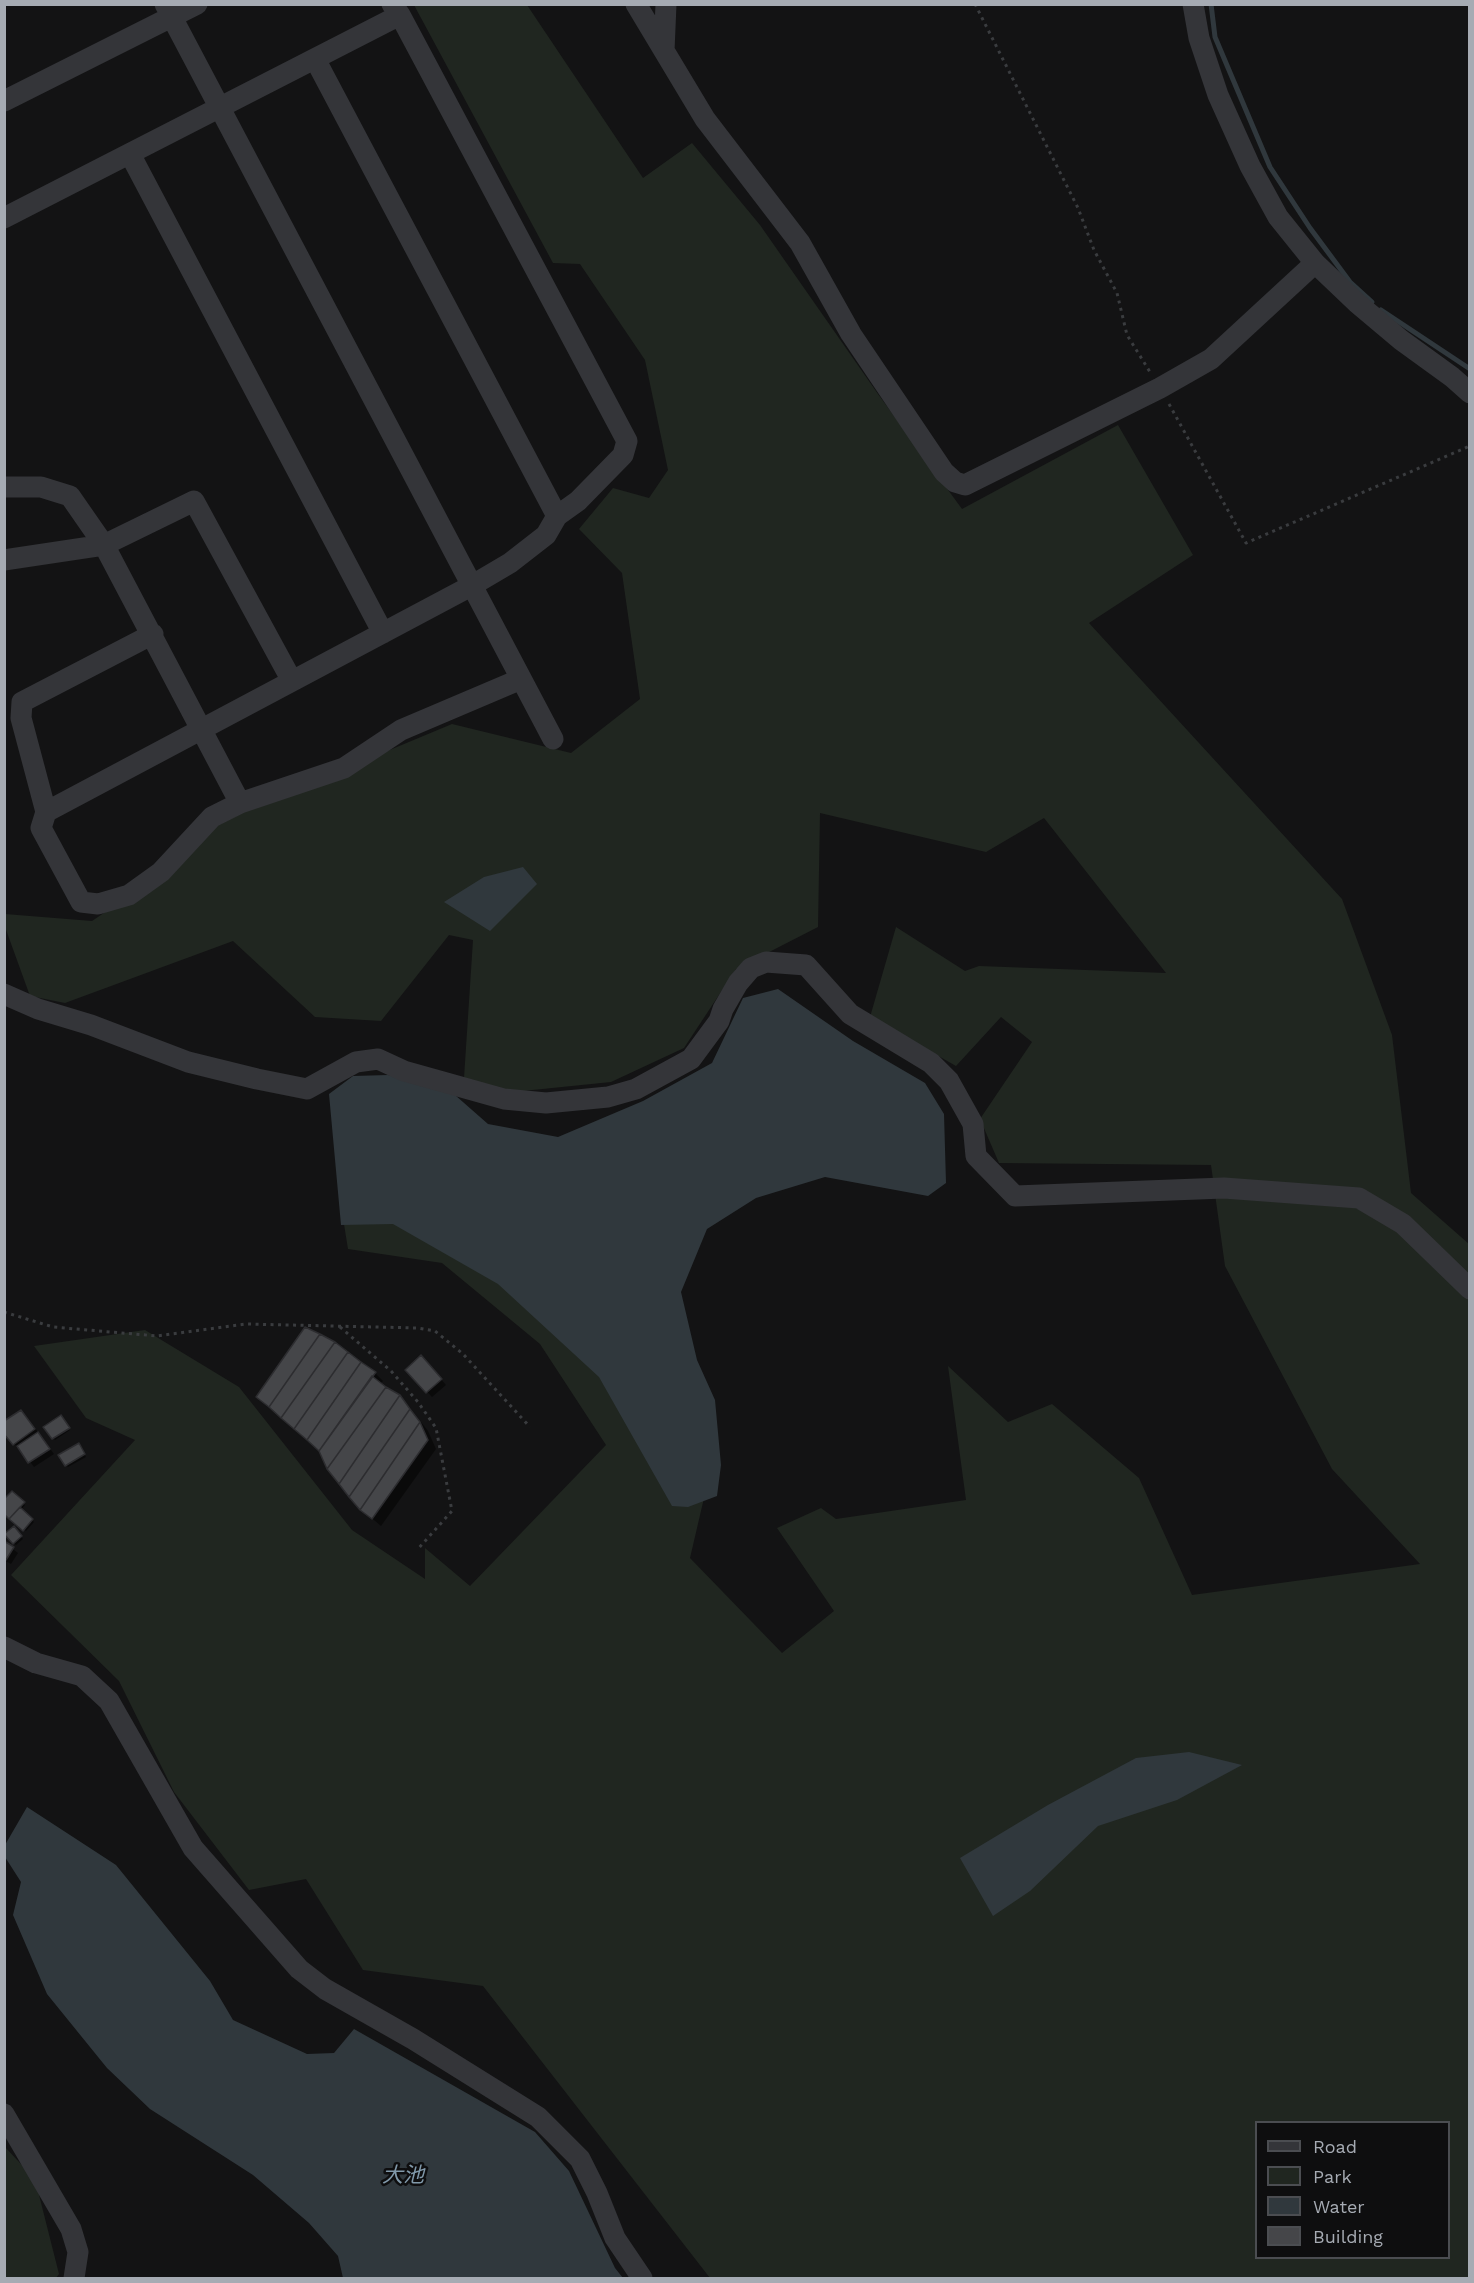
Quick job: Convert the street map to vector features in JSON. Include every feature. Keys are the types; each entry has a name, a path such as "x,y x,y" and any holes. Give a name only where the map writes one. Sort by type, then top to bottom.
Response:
{"street":[{"path":"4,101 168,11 197,4"},
{"path":"636,4 705,119 800,243 851,334 944,472 955,482 965,485 1160,388 1211,359 1315,263"},
{"path":"664,51 666,4"},
{"path":"1193,4 1199,38 1218,95 1250,166 1278,217 1315,263 1357,303 1470,393"},
{"path":"6,214 130,154 315,58 396,10 627,441 623,454 578,501 557,516 546,535 510,562 471,586 46,812"},
{"path":"168,11 553,739"},
{"path":"315,58 557,516"},
{"path":"130,154 383,633"},
{"path":"4,487 41,487 70,496 104,545 153,634 240,803"},
{"path":"4,560 104,545 194,501 292,681"},
{"path":"153,634 22,702 21,718 46,812 41,828 81,902 98,904 129,895 137,890 161,872 212,817 240,803 344,768 400,730 521,679"},
{"path":"4,994 38,1009 91,1025 188,1062 257,1079 307,1089 356,1062 378,1059 404,1071 504,1099 546,1103 608,1097 636,1089 691,1059 719,1021 738,983 751,968 766,962 806,965 850,1014 931,1063 949,1081 973,1124 976,1156 1015,1196 1224,1188 1359,1198 1403,1224 1470,1289"},
{"path":"4,1647 36,1663 82,1676 109,1701 193,1848 299,1969 325,1989 413,2039 538,2117 580,2159 615,2238 642,2278"},
{"path":"4,2114 71,2229 78,2252 74,2278"}],"path":[{"path":"975,4 1078,208 1094,250 1117,293 1127,335 1160,388 1246,543 1470,446"},
{"path":"4,1311 53,1327 158,1336 246,1324 418,1328 435,1331 463,1354 530,1427"},
{"path":"340,1326 390,1371 418,1402 436,1428 452,1511 417,1550"}],"green space":[{"path":"414,5 527,5 643,178 692,143 760,225 962,509 1118,425 1193,555 1089,623 1342,899 1392,1035 1411,1193 1469,1244 1469,2278 710,2278 483,1986 363,1970 306,1879 249,1890 174,1792 119,1681 11,1575 135,1440 86,1418 34,1346 145,1330 239,1387 352,1530 425,1579 425,1548 470,1586 606,1445 540,1344 442,1263 348,1249 342,1212 450,1220 611,1355 704,1498 690,1558 782,1653 834,1611 777,1528 821,1508 836,1519 966,1500 948,1366 1008,1422 1052,1404 1139,1478 1192,1595 1420,1564 1332,1469 1225,1266 1211,1165 999,1163 980,1119 1032,1042 1001,1017 956,1066 870,1017 896,927 965,971 979,966 1166,973 1044,818 986,852 820,813 818,927 736,969 684,1048 611,1082 513,1092 464,1078 473,940 449,935 381,1021 315,1017 233,941 65,1003 30,996 5,927 5,914 92,921 187,857 222,820 452,724 571,753 640,699 622,573 579,529 613,488 649,498 668,470 645,360 580,264 553,263"},
{"path":"4,2146 35,2179 59,2274 56,2278 5,2278"}],"water":[{"path":"523,867 537,884 490,931 444,902 484,877"},
{"path":"778,989 853,1041 925,1083 944,1114 946,1183 928,1196 825,1177 756,1198 707,1229 681,1292 697,1360 715,1400 721,1465 717,1496 688,1507 672,1506 599,1377 498,1284 393,1224 341,1225 329,1094 353,1076 388,1075 447,1088 488,1124 558,1137 643,1101 712,1063 743,998"},
{"path":"1189,1752 1242,1765 1177,1800 1098,1826 1030,1891 993,1916 960,1858 1048,1805 1136,1758"},
{"name":"大池","path":"27,1807 116,1865 210,1981 233,2020 307,2054 334,2053 354,2029 535,2132 569,2171 615,2268 623,2278 343,2278 338,2256 309,2223 253,2175 150,2109 107,2068 47,1994 13,1915 21,1882 5,1857 5,1845"}],"building":[{"path":"305,1327 320,1334 269,1407 256,1397"},
{"path":"320,1334 335,1342 281,1418 269,1407"},
{"path":"335,1342 348,1352 294,1429 281,1418"},
{"path":"348,1352 361,1362 307,1440 294,1429"},
{"path":"421,1355 442,1379 426,1393 405,1370"},
{"path":"361,1362 376,1372 319,1451 307,1440"},
{"path":"372,1376 386,1387 327,1469 319,1451"},
{"path":"386,1387 400,1395 339,1484 327,1469"},
{"path":"400,1395 410,1409 349,1497 339,1484"},
{"path":"410,1409 420,1422 360,1510 349,1497"},
{"path":"21,1410 35,1429 13,1445 4,1434 4,1421"},
{"path":"61,1415 70,1428 52,1439 43,1427"},
{"path":"420,1422 428,1440 372,1519 360,1510"},
{"path":"38,1432 50,1449 28,1463 17,1446"},
{"path":"79,1443 85,1454 65,1466 58,1455"},
{"path":"12,1491 25,1502 9,1519 4,1514 4,1499"},
{"path":"20,1507 33,1519 23,1531 9,1519"},
{"path":"14,1526 22,1536 13,1544 4,1534"},
{"path":"4,1541 14,1547 6,1560 4,1559"}],"waterway":[{"path":"1211,4 1215,37 1270,167 1310,228 1350,282 1372,302"},
{"path":"1381,310 1470,369"}]}
